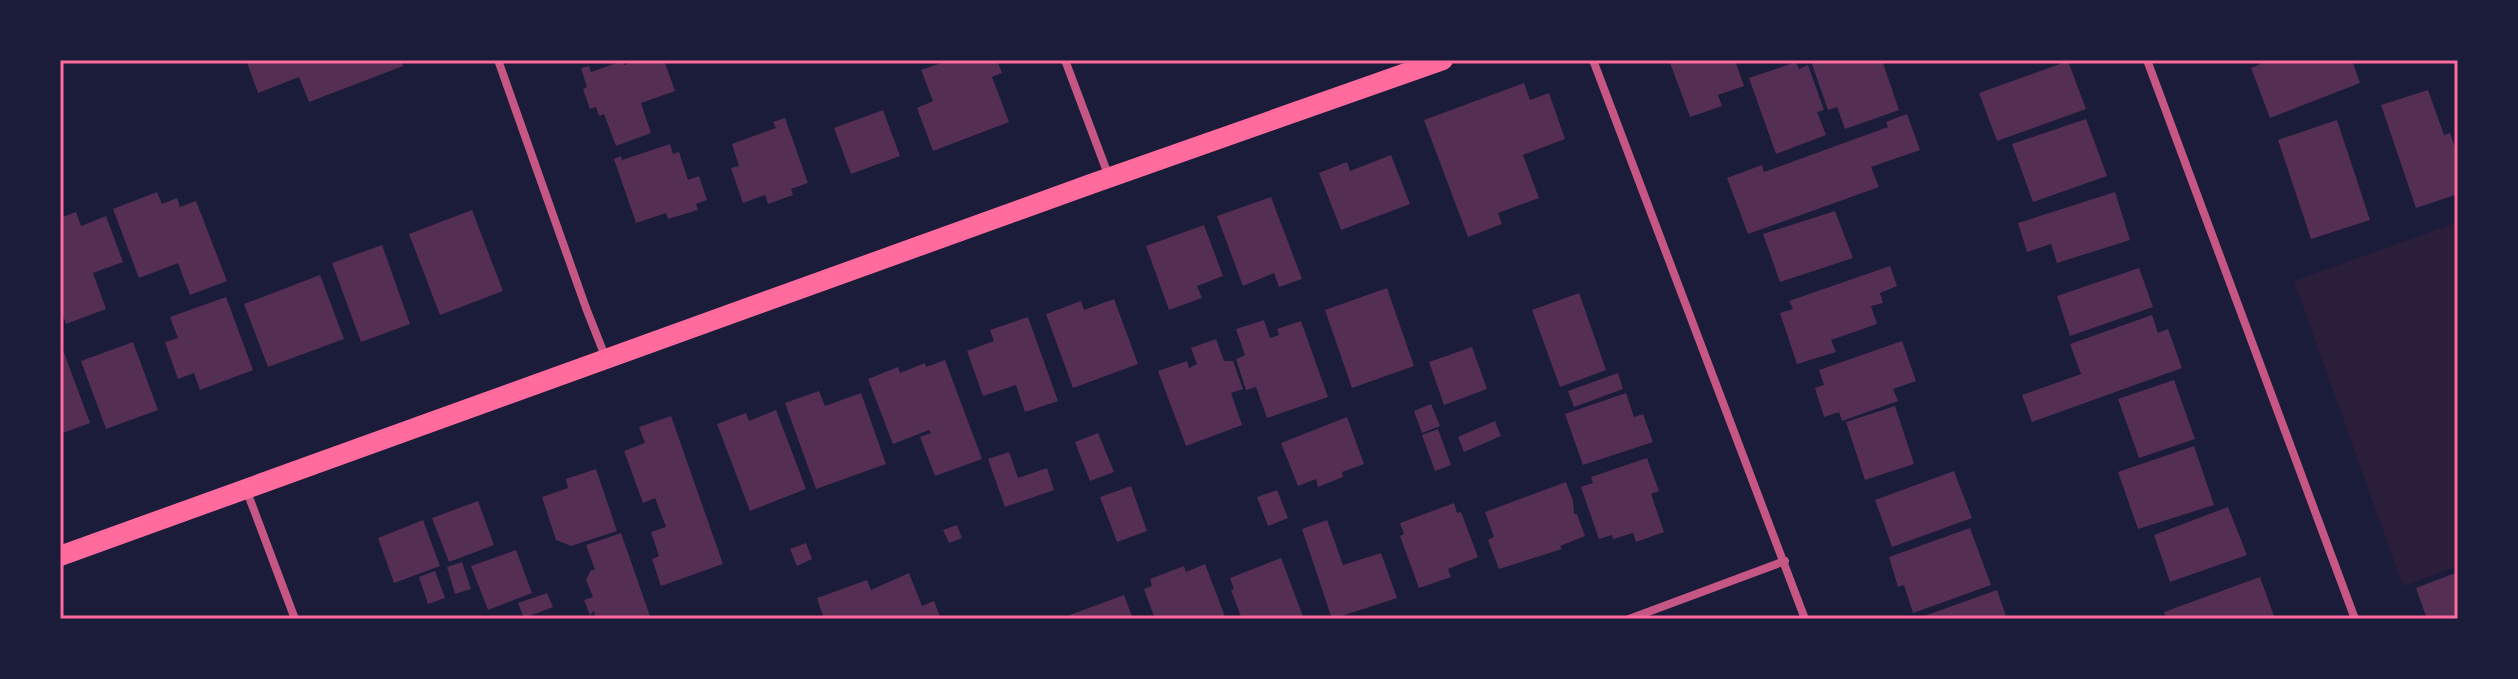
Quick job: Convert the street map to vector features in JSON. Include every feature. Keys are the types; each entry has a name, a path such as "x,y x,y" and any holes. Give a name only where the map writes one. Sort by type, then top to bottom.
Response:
{"main road":[{"path":"60,556 1443,60"}],"street":[{"path":"498,60 607,360"},
{"path":"1065,60 1110,178"},
{"path":"1593,60 1805,619"},
{"path":"2147,60 2355,619"},
{"path":"246,489 295,619"},
{"path":"1629,619 1785,561"}],"shaded area":[{"path":"2458,222 2458,566 2403,586 2294,281"}],"building":[{"path":"246,60 401,60 403,66 309,102 299,77 258,93"},
{"path":"640,60 664,60 675,91 641,103 651,133 616,146 604,114 599,116 596,107 590,109 583,89 587,87 581,68 589,66 591,72 622,61 624,65"},
{"path":"950,60 997,60 1002,73 992,77 1009,122 933,151 917,108 933,101 921,70"},
{"path":"1669,60 1735,60 1744,86 1718,95 1722,106 1690,117"},
{"path":"1823,60 1882,60 1899,110 1845,129 1837,107 1828,110 1812,64"},
{"path":"2270,60 2352,60 2360,83 2270,118 2251,68"},
{"path":"2068,61 2086,109 1997,141 1979,93"},
{"path":"1796,62 1799,69 1808,65 1824,110 1817,112 1826,135 1776,154 1749,78"},
{"path":"1524,83 1530,100 1549,93 1565,139 1523,155 1539,198 1498,213 1502,224 1468,237 1424,120"},
{"path":"2428,90 2444,135 2450,133 2458,156 2458,194 2416,208 2381,105"},
{"path":"883,110 900,156 851,174 834,128"},
{"path":"1907,114 1920,150 1871,167 1879,187 1748,234 1727,178 1762,165 1764,172 1888,127 1886,122"},
{"path":"785,118 808,183 791,189 793,195 768,204 765,195 743,203 731,168 739,166 732,144 776,128 773,122"},
{"path":"2086,119 2107,176 2033,202 2012,144"},
{"path":"2337,120 2370,220 2311,239 2278,140"},
{"path":"670,144 673,154 679,152 688,180 699,176 707,200 696,204 698,210 668,219 666,213 636,223 614,159 621,156 622,160"},
{"path":"1391,155 1410,204 1341,230 1319,173 1347,162 1350,171"},
{"path":"157,192 162,204 177,198 180,207 196,201 227,281 190,295 178,263 139,278 113,209"},
{"path":"2115,192 2130,240 2057,263 2051,244 2027,252 2018,223"},
{"path":"1271,197 1302,279 1279,287 1274,273 1243,286 1217,216"},
{"path":"472,210 503,291 440,315 409,234"},
{"path":"1835,211 1853,258 1780,282 1763,234"},
{"path":"76,212 81,226 106,216 123,262 93,273 106,309 66,324 60,306 60,218"},
{"path":"1204,225 1223,276 1197,286 1202,298 1169,310 1146,246"},
{"path":"382,245 410,324 361,342 332,263"},
{"path":"1890,266 1897,286 1880,293 1883,303 1871,306 1877,324 1831,340 1836,352 1797,364 1780,313 1793,309 1789,301"},
{"path":"2139,268 2153,307 2070,336 2057,296"},
{"path":"320,275 344,339 268,367 244,304"},
{"path":"1387,288 1414,366 1352,388 1325,310"},
{"path":"1579,293 1606,370 1560,387 1532,310"},
{"path":"226,297 253,370 200,390 194,373 178,379 165,342 178,338 170,317"},
{"path":"1114,299 1138,364 1073,388 1046,314 1081,301 1084,310"},
{"path":"2152,315 2158,333 2168,329 2182,368 2032,422 2022,395 2081,374 2070,344"},
{"path":"1028,317 1058,401 1025,412 1016,385 983,396 967,351 994,341 990,330"},
{"path":"1264,320 1270,338 1279,335 1277,329 1301,321 1328,397 1267,418 1256,387 1246,390 1236,359 1245,355 1236,329"},
{"path":"1216,339 1224,361 1233,361 1243,389 1231,393 1242,425 1186,446 1158,371 1187,361 1189,368 1197,364 1191,348"},
{"path":"1902,341 1916,381 1893,389 1898,401 1842,421 1839,412 1824,417 1815,388 1824,385 1819,370"},
{"path":"60,342 90,423 60,434"},
{"path":"133,342 158,410 106,429 81,361"},
{"path":"1472,347 1487,389 1444,405 1429,362"},
{"path":"945,360 982,459 935,476 920,437 931,433 929,430 893,444 868,379 898,367 900,373 925,363 926,367"},
{"path":"1618,373 1623,389 1574,407 1568,391"},
{"path":"2174,380 2195,439 2139,458 2118,399"},
{"path":"819,391 825,406 861,393 886,464 816,489 785,403"},
{"path":"1626,393 1634,417 1643,414 1653,442 1583,465 1565,414"},
{"path":"1431,404 1440,426 1422,433 1414,411"},
{"path":"1895,406 1914,464 1865,480 1846,422"},
{"path":"776,410 806,489 750,511 717,424 746,413 749,421"},
{"path":"671,416 723,564 661,586 652,559 659,556 651,532 666,527 655,498 643,503 624,451 645,443 639,427"},
{"path":"1347,417 1364,464 1342,472 1343,477 1318,487 1316,479 1298,486 1281,443"},
{"path":"1495,421 1501,436 1464,452 1458,437"},
{"path":"1438,429 1451,465 1435,471 1422,435"},
{"path":"1098,433 1114,472 1090,481 1075,442"},
{"path":"2194,446 2214,505 2138,529 2118,472"},
{"path":"1009,452 1018,478 1047,468 1054,490 1005,507 988,459"},
{"path":"1647,458 1659,491 1651,494 1664,532 1636,542 1633,533 1613,539 1612,535 1599,539 1581,487 1593,483 1591,477"},
{"path":"596,469 617,531 571,546 556,540 542,497 568,488 566,479"},
{"path":"1954,471 1972,518 1892,547 1875,500"},
{"path":"1566,482 1574,514 1577,514 1585,536 1560,546 1562,549 1499,569 1488,540 1494,537 1485,512"},
{"path":"1131,486 1147,531 1117,542 1100,497"},
{"path":"1277,490 1288,518 1268,526 1257,497"},
{"path":"478,501 494,545 449,562 432,518"},
{"path":"1454,503 1457,513 1461,512 1478,557 1448,569 1451,577 1419,588 1400,536 1404,534 1400,523"},
{"path":"2228,507 2247,555 2170,582 2154,535"},
{"path":"423,520 440,566 394,583 378,538"},
{"path":"1327,520 1343,565 1381,553 1397,598 1332,619 1302,529"},
{"path":"957,525 962,538 949,543 943,530"},
{"path":"1970,528 1991,585 1913,613 1904,585 1898,587 1889,557"},
{"path":"621,533 651,619 596,619 594,611 590,615 584,600 593,597 586,580 591,570 595,570 586,545"},
{"path":"806,543 812,559 797,566 790,549"},
{"path":"516,550 532,593 488,610 471,566"},
{"path":"1281,558 1304,619 1242,619 1231,590 1234,589 1230,578"},
{"path":"462,562 471,589 455,594 447,567"},
{"path":"1205,564 1226,619 1155,619 1144,589 1152,586 1150,579 1184,566 1186,572"},
{"path":"435,571 445,598 428,604 419,577"},
{"path":"2458,572 2458,619 2427,619 2416,588"},
{"path":"909,573 922,606 934,601 941,619 824,619 817,598 867,580 871,590"},
{"path":"2260,577 2275,619 2166,619 2164,612"},
{"path":"1997,590 2007,619 1916,619"},
{"path":"547,593 553,607 524,618 518,603"},
{"path":"1124,595 1133,619 1059,619"}]}
